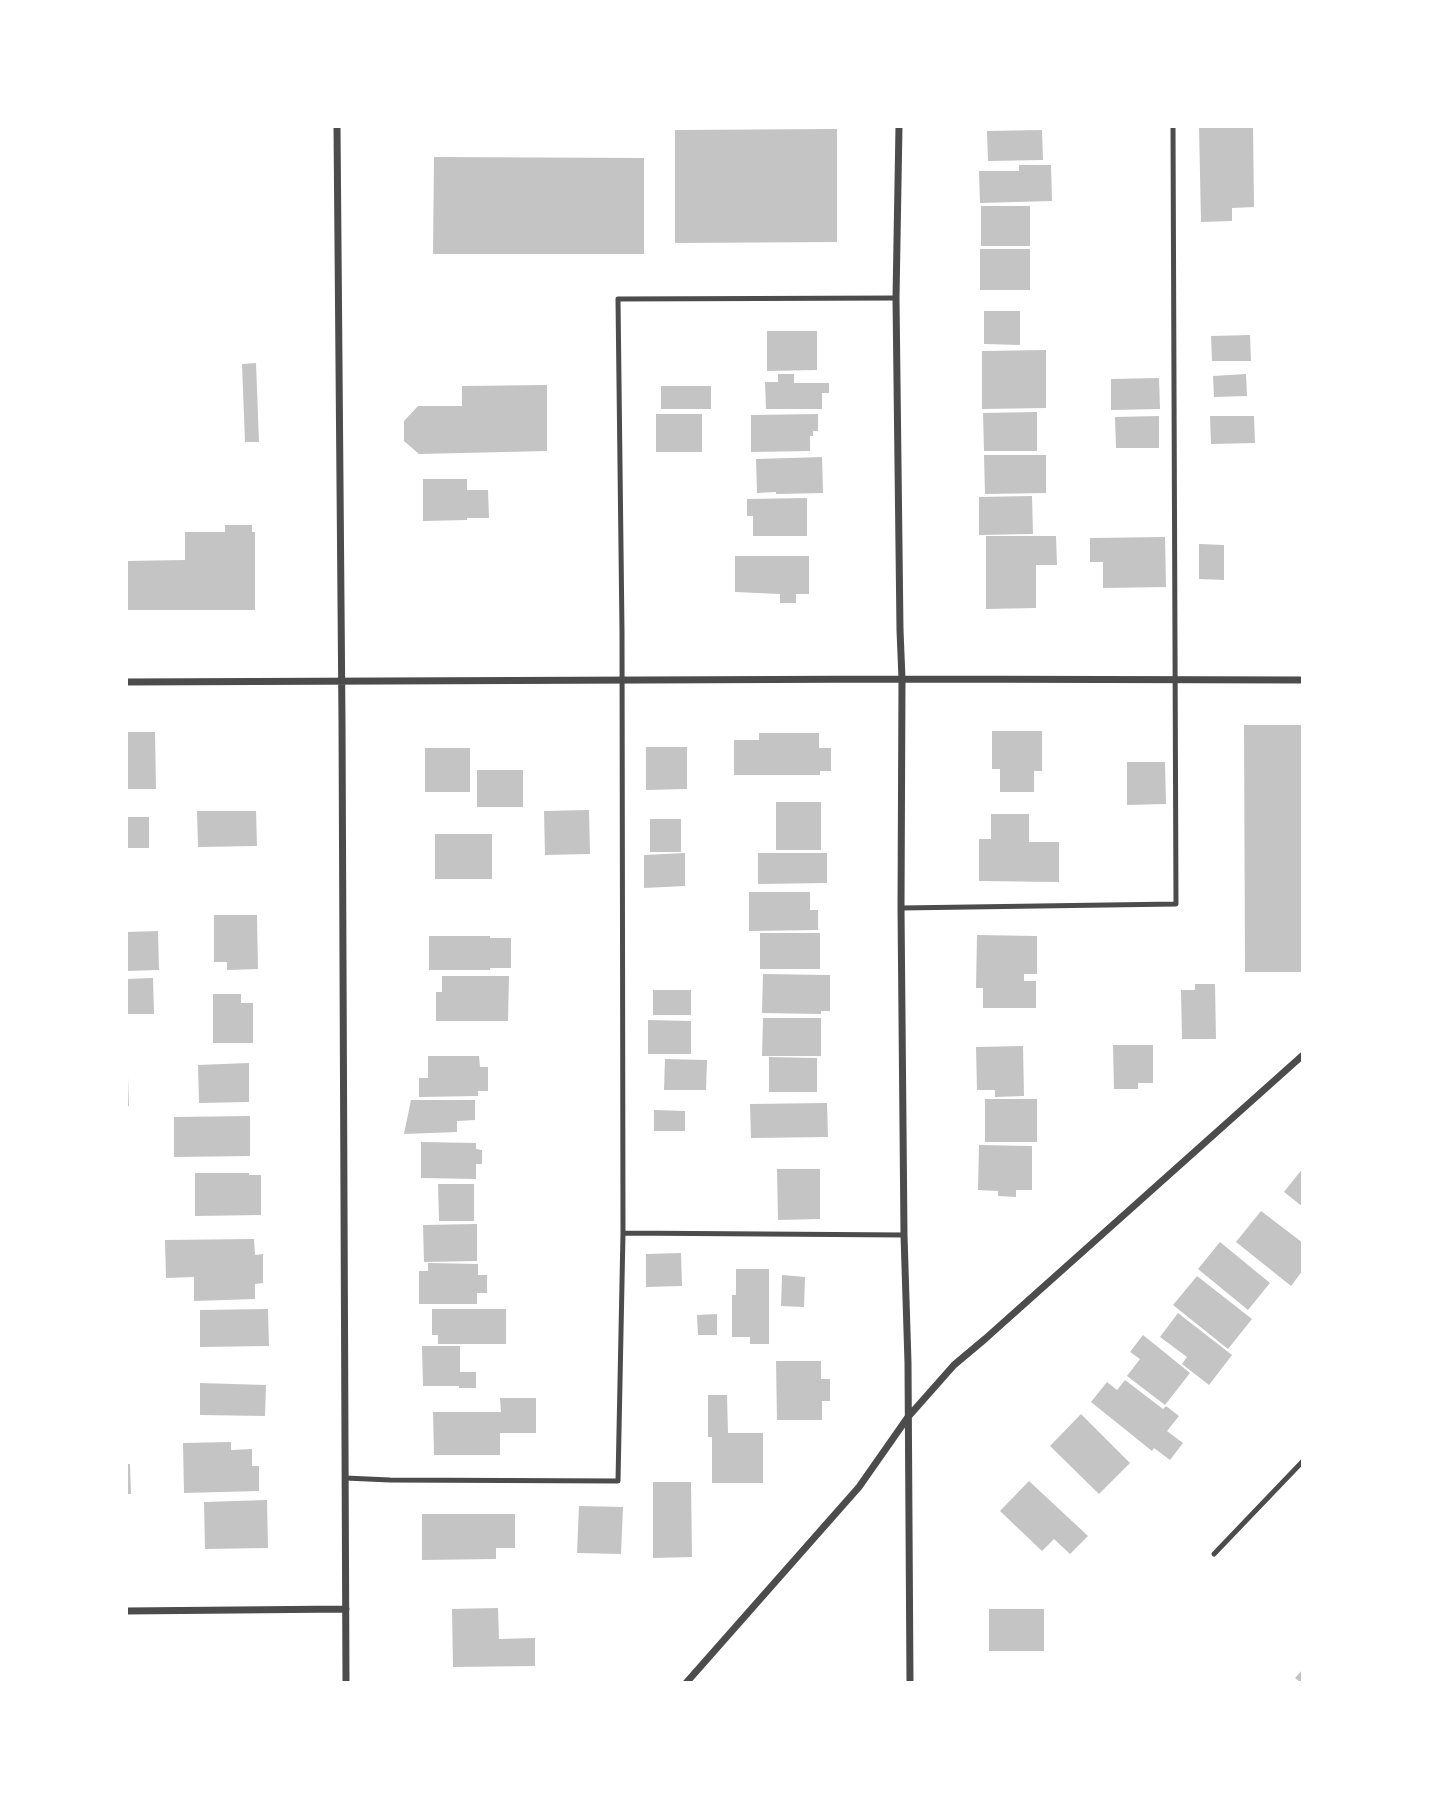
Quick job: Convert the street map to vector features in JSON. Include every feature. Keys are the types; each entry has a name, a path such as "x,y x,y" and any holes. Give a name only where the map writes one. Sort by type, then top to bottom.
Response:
{"street":[{"path":"337,126 346,1683"},
{"path":"899,126 896,298 902,679 901,908 910,1683"},
{"path":"126,681 1303,680"},
{"path":"686,1683 859,1487 908,1417 954,1365 1303,1055"},
{"path":"126,1611 346,1609"}],"lane":[{"path":"901,908 1176,904 1173,126"},
{"path":"345,1478 618,1481 623,1233 618,299 896,298"},
{"path":"623,1233 904,1235"},
{"path":"1214,1554 1303,1461"}],"building":[{"path":"1199,126 1253,126 1254,207 1232,208 1232,221 1201,222"},
{"path":"837,129 837,242 675,243 675,130"},
{"path":"1042,130 1043,160 988,161 987,131"},
{"path":"434,157 644,158 644,254 433,254"},
{"path":"1019,165 1051,165 1052,201 980,203 979,171 1019,171"},
{"path":"981,206 1030,206 1030,246 981,246"},
{"path":"980,249 1030,249 1030,290 980,290"},
{"path":"984,311 1020,311 1020,345 984,344"},
{"path":"767,331 817,331 817,370 767,371"},
{"path":"1250,335 1251,361 1212,361 1211,336"},
{"path":"1046,350 1046,408 982,409 982,351"},
{"path":"256,363 259,442 245,442 242,364"},
{"path":"778,374 794,374 794,383 829,383 829,393 822,393 822,409 766,409 765,382 778,382"},
{"path":"1246,374 1247,396 1214,397 1213,376"},
{"path":"1159,378 1160,409 1111,410 1111,379"},
{"path":"547,385 547,451 419,454 404,441 404,421 418,406 462,406 462,386"},
{"path":"661,386 711,386 711,409 661,409"},
{"path":"1037,412 1037,451 984,451 983,413"},
{"path":"656,414 702,414 702,452 656,452"},
{"path":"818,414 818,431 813,431 813,436 810,436 810,451 751,452 751,415"},
{"path":"1159,416 1159,448 1116,448 1115,417"},
{"path":"1210,416 1254,416 1255,443 1211,444"},
{"path":"984,455 1046,455 1046,493 985,494"},
{"path":"822,457 823,493 757,493 756,459"},
{"path":"423,479 467,479 467,490 488,490 489,518 423,521"},
{"path":"1032,496 1033,534 979,535 979,497"},
{"path":"807,498 807,536 753,536 753,516 747,516 747,499"},
{"path":"225,525 252,525 252,532 255,532 255,610 126,610 126,561 185,560 185,532 225,532"},
{"path":"986,536 1056,536 1057,565 1036,565 1036,608 986,609"},
{"path":"1165,537 1166,587 1103,588 1103,562 1090,562 1090,538"},
{"path":"1199,544 1224,545 1224,580 1199,579"},
{"path":"735,556 809,556 809,594 796,594 796,603 780,603 780,594 735,592"},
{"path":"1244,725 1303,725 1303,972 1245,972"},
{"path":"992,731 1042,731 1042,771 1034,771 1034,792 1000,792 1000,769 992,769"},
{"path":"126,732 155,732 156,789 126,789"},
{"path":"759,733 819,733 819,748 831,748 831,771 820,771 820,775 734,775 734,740 759,740"},
{"path":"646,747 687,747 687,789 646,790"},
{"path":"425,748 470,748 470,792 425,792"},
{"path":"1127,762 1165,762 1166,804 1127,805"},
{"path":"477,770 523,770 523,807 477,807"},
{"path":"776,802 821,802 821,850 776,850"},
{"path":"589,810 590,854 545,855 544,811"},
{"path":"197,811 256,811 257,846 198,847"},
{"path":"991,814 1029,814 1029,842 1059,842 1059,882 979,881 979,839 991,839"},
{"path":"126,817 149,817 149,848 126,848"},
{"path":"650,819 681,819 681,852 650,852"},
{"path":"435,834 492,834 492,879 435,879"},
{"path":"685,853 685,886 644,888 644,855"},
{"path":"758,853 827,853 827,883 758,884"},
{"path":"749,892 810,892 810,910 818,910 818,930 749,931"},
{"path":"214,915 257,915 258,969 227,970 227,962 214,962"},
{"path":"158,931 159,970 126,971 126,932"},
{"path":"760,933 820,933 820,969 760,969"},
{"path":"977,935 1037,936 1037,974 1024,974 1024,981 1036,981 1036,1008 983,1008 983,988 976,988"},
{"path":"429,936 511,938 511,968 429,970"},
{"path":"763,974 830,975 830,1011 821,1011 821,1014 762,1013"},
{"path":"442,976 509,976 508,1021 436,1021 436,992 442,992"},
{"path":"153,978 154,1014 126,1014 126,979"},
{"path":"1195,984 1215,984 1216,1039 1182,1039 1181,990 1195,990"},
{"path":"653,990 691,990 691,1015 653,1015"},
{"path":"213,994 241,994 241,1003 253,1003 253,1043 213,1043"},
{"path":"763,1018 821,1018 821,1056 762,1056"},
{"path":"648,1020 691,1021 691,1054 648,1054"},
{"path":"1113,1045 1153,1045 1153,1083 1138,1083 1138,1089 1114,1089"},
{"path":"1023,1046 1024,1096 995,1097 995,1090 977,1090 976,1047"},
{"path":"428,1056 479,1056 480,1067 488,1067 488,1091 478,1091 478,1096 419,1097 419,1078 428,1078"},
{"path":"769,1057 817,1058 817,1092 769,1092"},
{"path":"665,1059 707,1060 706,1090 664,1090"},
{"path":"249,1063 249,1102 199,1103 198,1065"},
{"path":"128,1077 129,1106 126,1106"},
{"path":"985,1099 1037,1099 1037,1142 985,1142"},
{"path":"411,1100 475,1100 475,1120 457,1121 457,1132 404,1134"},
{"path":"827,1103 828,1137 751,1138 750,1104"},
{"path":"654,1110 685,1111 685,1131 654,1131"},
{"path":"250,1116 250,1156 174,1157 174,1117"},
{"path":"421,1142 476,1143 476,1149 482,1150 482,1164 476,1164 476,1179 421,1178"},
{"path":"979,1145 1032,1146 1032,1190 1016,1190 1016,1197 998,1196 998,1191 978,1190"},
{"path":"1303,1168 1303,1207 1284,1192"},
{"path":"777,1169 820,1169 820,1219 778,1220"},
{"path":"195,1173 261,1175 261,1215 195,1216"},
{"path":"438,1184 474,1184 474,1221 439,1221"},
{"path":"1261,1211 1303,1243 1303,1270 1291,1286 1236,1242"},
{"path":"477,1224 477,1261 424,1262 423,1225"},
{"path":"254,1239 255,1255 263,1254 263,1283 255,1284 255,1299 194,1301 194,1277 166,1278 165,1240"},
{"path":"1220,1242 1270,1283 1248,1310 1198,1269"},
{"path":"681,1253 682,1286 646,1287 646,1254"},
{"path":"428,1263 478,1264 478,1275 487,1275 487,1293 477,1293 477,1304 419,1304 419,1271 428,1271"},
{"path":"736,1269 769,1269 769,1344 750,1344 750,1337 732,1337 732,1295 736,1295"},
{"path":"782,1275 805,1277 804,1307 781,1306"},
{"path":"1197,1276 1252,1319 1228,1349 1173,1305"},
{"path":"268,1309 269,1346 200,1347 200,1310"},
{"path":"432,1309 506,1309 506,1344 438,1344 438,1335 432,1335"},
{"path":"1178,1313 1232,1355 1209,1385 1182,1364 1187,1357 1160,1337"},
{"path":"717,1314 717,1335 698,1335 697,1315"},
{"path":"1143,1335 1190,1373 1165,1405 1127,1376 1140,1359 1130,1352"},
{"path":"422,1346 460,1346 460,1372 476,1372 476,1388 423,1386"},
{"path":"776,1361 821,1361 821,1379 830,1379 830,1401 822,1401 822,1420 777,1420"},
{"path":"1125,1380 1163,1409 1166,1406 1179,1416 1167,1431 1183,1443 1170,1460 1154,1448 1152,1451 1091,1402 1107,1382 1117,1390"},
{"path":"200,1383 266,1385 265,1416 200,1415"},
{"path":"708,1395 727,1395 728,1433 763,1433 763,1483 712,1483"},
{"path":"500,1398 536,1398 536,1433 500,1433 500,1455 434,1455 433,1412 501,1412"},
{"path":"1081,1414 1130,1463 1099,1494 1050,1446"},
{"path":"231,1442 231,1450 252,1449 252,1466 259,1466 259,1491 184,1493 183,1443"},
{"path":"126,1464 130,1464 131,1494 126,1494"},
{"path":"1029,1481 1088,1536 1070,1554 1054,1539 1042,1551 1000,1511"},
{"path":"653,1482 691,1482 692,1557 653,1558"},
{"path":"267,1500 268,1548 205,1549 204,1502"},
{"path":"579,1506 623,1507 621,1554 577,1553"},
{"path":"422,1514 515,1514 515,1548 496,1548 496,1559 422,1560"},
{"path":"498,1608 499,1639 535,1638 535,1666 453,1667 452,1609"},
{"path":"989,1609 1044,1609 1044,1651 989,1651"},
{"path":"1303,1669 1303,1683 1301,1683 1295,1678"}]}
